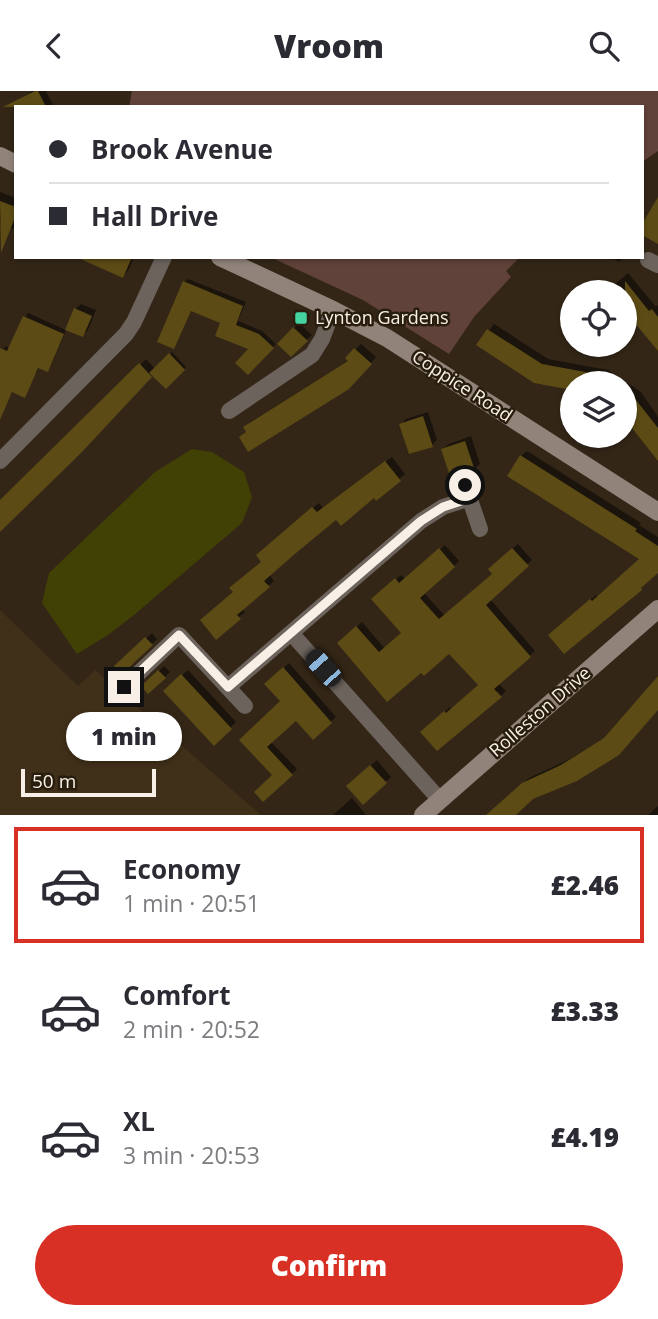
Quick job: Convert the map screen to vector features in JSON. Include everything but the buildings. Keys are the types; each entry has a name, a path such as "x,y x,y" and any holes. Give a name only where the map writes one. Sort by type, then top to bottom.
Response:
{"street":[{"path":"0,461 126,334 163,259"},
{"name":"Coppice Road","path":"224,259 387,338 658,512"},
{"path":"229,411 312,355 322,339 333,310"},
{"path":"228,687 421,521 468,491 480,529"},
{"name":"Rolleston Drive","path":"423,815 658,609"},
{"path":"292,634 440,800"},
{"path":"124,687 179,635 245,706"}],"shaded area":[{"path":"132,91 658,91 658,151 644,161 644,105 129,105"},
{"path":"274,259 518,259 506,271 511,277 474,317 449,354 363,300"},
{"path":"192,449 212,452 244,472 252,497 242,523 134,615 77,654 42,603 49,573 155,472"},
{"path":"0,610 78,686 95,670 261,815 0,815"}],"place":[{"name":"Lynton Gardens","path":"301,318"}],"route":[{"path":"124,687 179,635 228,687 421,521 443,507 470,498 465,485"}]}
